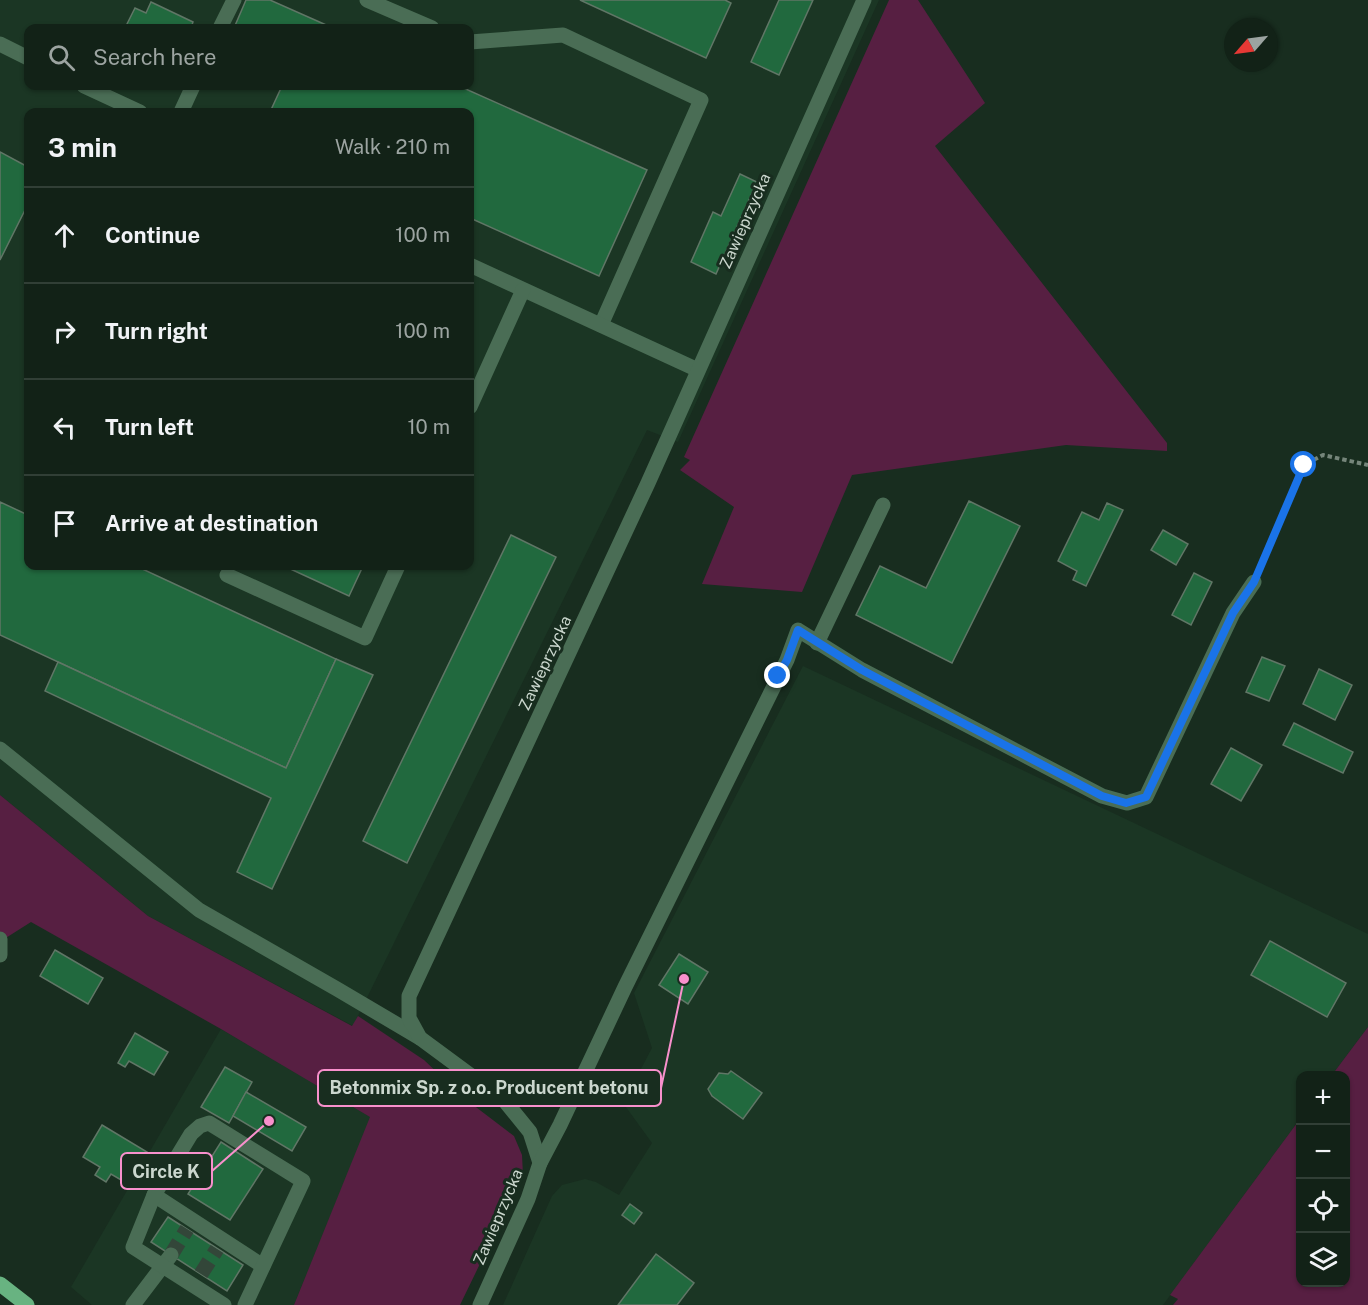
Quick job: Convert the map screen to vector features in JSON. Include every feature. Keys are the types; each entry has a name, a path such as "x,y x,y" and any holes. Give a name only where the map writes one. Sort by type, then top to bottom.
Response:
{"main road":[{"path":"0,1284 27,1305"}],"street":[{"path":"222,24 234,0"},
{"path":"368,0 423,24"},
{"name":"Zawieprzycka","path":"480,1305 528,1199 540,1163 530,1132 504,1100 420,1038 409,1018 409,996 648,483 864,0"},
{"path":"474,42 563,35 701,100 601,325"},
{"path":"0,44 24,56"},
{"path":"93,90 131,108"},
{"path":"182,108 191,90"},
{"path":"474,267 698,370"},
{"path":"474,398 522,290"},
{"path":"817,643 883,505"},
{"path":"227,575 365,638 396,570"},
{"path":"540,1163 787,660 798,630 862,670 1092,790 1126,803 1146,797 1233,613 1254,582"},
{"path":"0,749 199,910 420,1038"},
{"path":"0,939 0,955"},
{"path":"224,1305 197,1280 167,1260 133,1247 154,1195 192,1134 200,1126 209,1123 303,1181 245,1305"},
{"path":"154,1195 190,1225 220,1244 263,1266"},
{"path":"133,1305 167,1260"}],"path":[{"path":"1254,582 1304,465 1323,455 1368,465"}],"shaded area":[{"path":"0,0 879,0 678,442 647,430 353,1026 148,916 0,795"},
{"path":"889,0 918,0 985,103 935,146 1167,443 1167,451 1066,445 852,475 802,592 702,584 734,507 680,470 690,460 684,457"},
{"path":"803,666 1368,934 1368,1027 1335,1071 1296,1071 1296,1124 1163,1305 503,1305 552,1196 562,1185 585,1179 596,1182 619,1195 652,1143 623,1103 652,1048 634,993"},
{"path":"0,795 148,916 352,1026 358,1016 424,1060 464,1098 514,1136 522,1155 523,1175 460,1305 294,1305 370,1117 221,1029 31,922 1,941 0,955"},
{"path":"1368,1027 1368,1305 1173,1305 1178,1299 1170,1295 1296,1124 1296,1287 1350,1287 1350,1071 1335,1071"},
{"path":"221,1029 371,1117 294,1305 92,1305 71,1287"}],"building":[{"path":"246,0 270,0 324,24 236,24"},
{"path":"580,0 725,0 731,3 706,58"},
{"path":"779,0 813,0 779,75 751,62"},
{"path":"151,2 193,22 192,24 127,24 135,8 146,13"},
{"path":"280,90 468,90 647,170 599,276 474,220 474,108 272,108"},
{"path":"0,152 24,165 24,212 0,260"},
{"path":"740,174 757,182 716,274 691,262 713,212 721,216"},
{"path":"969,501 1020,526 952,663 856,615 880,566 926,588"},
{"path":"0,502 24,513 24,570 145,570 336,659 286,768 0,635"},
{"path":"1107,503 1123,510 1086,586 1073,580 1077,571 1058,561 1082,512 1099,520"},
{"path":"1163,530 1188,544 1176,565 1151,550"},
{"path":"511,535 556,557 407,863 363,841"},
{"path":"293,570 361,570 349,596"},
{"path":"1194,573 1212,582 1191,625 1172,615"},
{"path":"1262,657 1285,666 1269,701 1246,692"},
{"path":"336,659 373,675 272,889 237,872 271,798 45,691 58,662 286,768"},
{"path":"1319,669 1352,685 1335,720 1303,704"},
{"path":"1294,723 1353,752 1343,773 1283,745"},
{"path":"1231,748 1262,765 1241,801 1211,784"},
{"path":"1270,941 1346,983 1327,1017 1251,975"},
{"path":"55,950 103,978 88,1004 40,976"},
{"path":"679,954 708,972 688,1004 659,985"},
{"path":"135,1033 168,1052 154,1075 129,1061 125,1067 118,1063"},
{"path":"225,1067 252,1082 229,1123 201,1107"},
{"path":"731,1071 762,1093 743,1119 712,1096 708,1089 719,1073 728,1074"},
{"path":"246,1092 306,1127 292,1151 233,1116"},
{"path":"102,1125 147,1152 128,1184 111,1174 106,1182 95,1175 100,1167 83,1157"},
{"path":"221,1142 263,1169 230,1220 188,1194"},
{"path":"630,1204 642,1213 634,1224 622,1215"},
{"path":"168,1217 243,1265 227,1291 151,1242"},
{"path":"656,1254 694,1283 677,1305 618,1305"}],"tunnel":[{"path":"171,1255 187,1229"},
{"path":"201,1274 217,1249"}],"place":[{"name":"Betonmix Sp. z o.o. Producent betonu","path":"684,979"},
{"name":"Circle K","path":"269,1121"}],"route":[{"path":"778,676 787,660 798,630 862,670 1102,796 1126,803 1146,797 1166,759 1233,613 1254,582 1304,465"}]}
